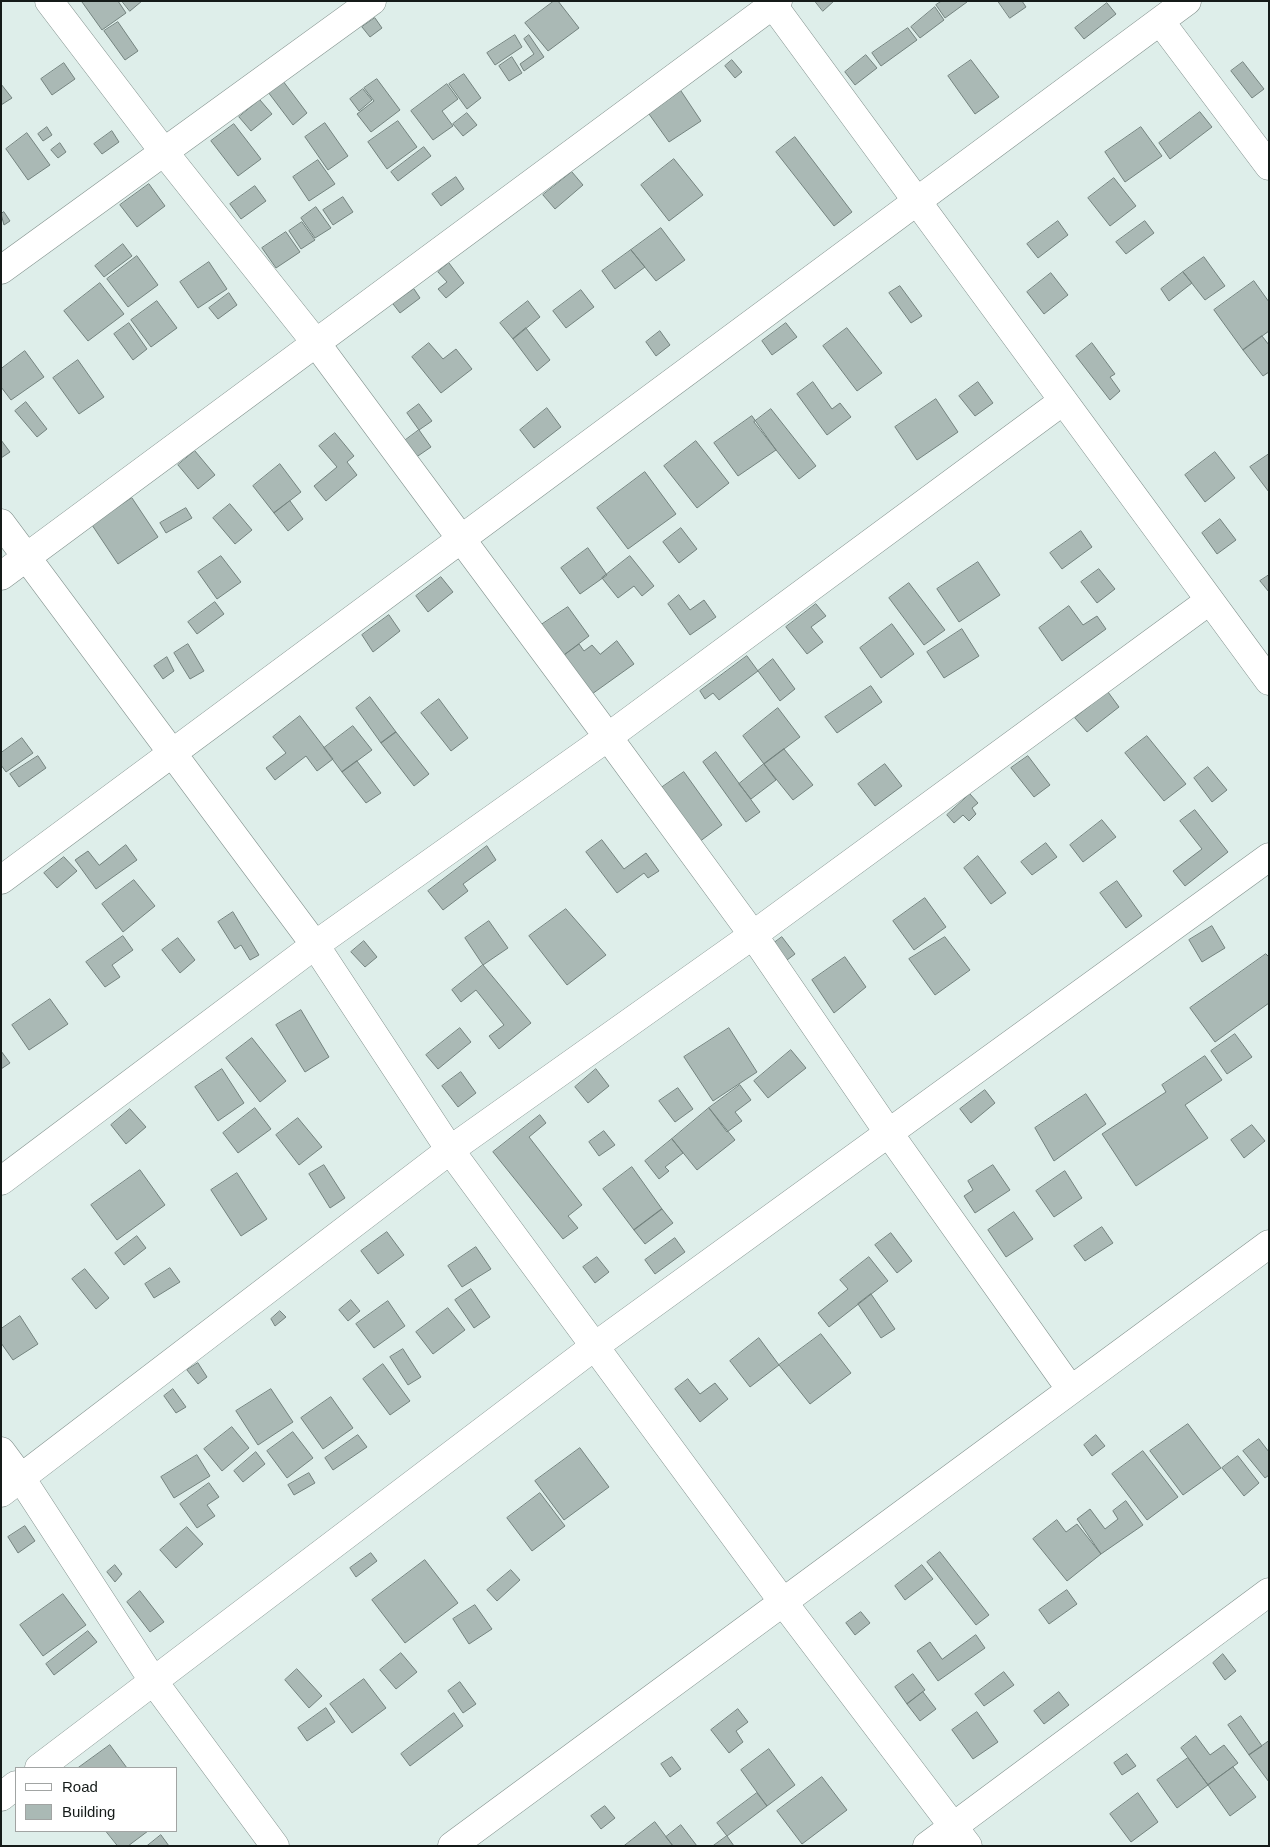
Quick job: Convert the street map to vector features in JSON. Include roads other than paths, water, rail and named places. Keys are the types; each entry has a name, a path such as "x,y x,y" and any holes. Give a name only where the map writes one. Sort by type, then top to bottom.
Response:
{"street":[{"path":"49,1 164,152 316,343 608,737 753,935 888,1132 1071,1390"},
{"path":"1,270 372,1"},
{"path":"1,880 1187,1"},
{"path":"1,576 774,3 916,201 1269,681"},
{"path":"1160,22 1269,166"},
{"path":"1,1181 315,945 608,737 1063,401"},
{"path":"1,523 28,556 174,752 315,945 450,1150 783,1602 961,1836"},
{"path":"11,1485 450,1150 753,935 1209,601"},
{"path":"40,1767 595,1346 1269,857"},
{"path":"452,1846 1269,1244"},
{"path":"1,1451 11,1485 275,1846"},
{"path":"927,1846 961,1836 1269,1592"},
{"path":"1,1797 15,1787"}]}
